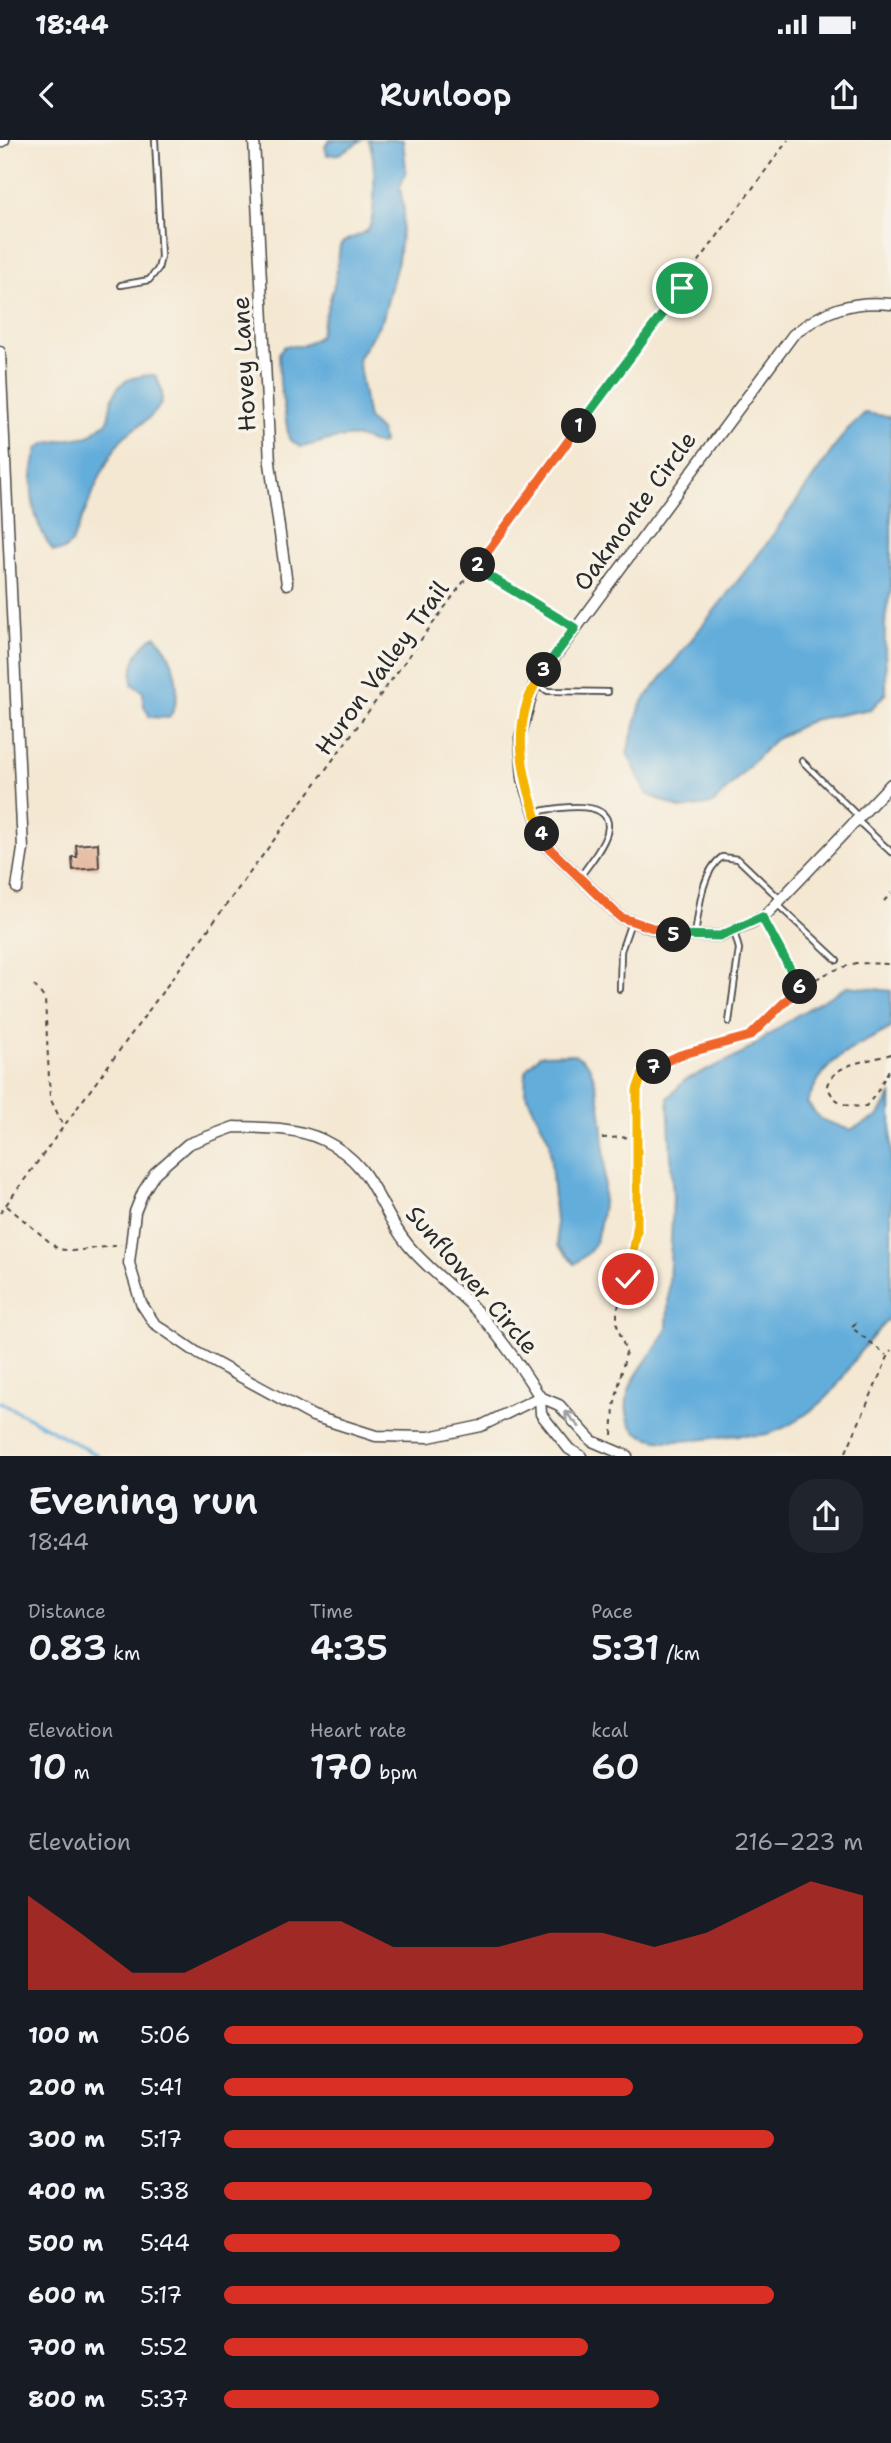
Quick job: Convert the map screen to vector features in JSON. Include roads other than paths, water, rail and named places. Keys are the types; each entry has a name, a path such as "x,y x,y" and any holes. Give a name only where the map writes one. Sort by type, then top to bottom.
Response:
{"street":[{"name":"Hovey Lane","path":"254,140 269,449 287,584"},
{"name":"Oakmonte Circle","path":"891,304 861,301 815,317 793,335 534,685 520,738 523,779 545,844 620,917 671,935 720,936 762,917 891,783"},
{"path":"0,352 23,849 17,888"},
{"name":"Sunflower Circle","path":"234,1127 281,1128 322,1140 349,1157 371,1180 390,1220 409,1247 471,1306 513,1353 540,1397 481,1426 429,1437 376,1436 313,1416 199,1354 154,1323 141,1303 134,1282 129,1245 135,1212 143,1192 155,1173 188,1144 234,1127"},
{"path":"581,1456 569,1449 541,1414 540,1397 559,1405 592,1441 627,1456"}],"lane":[{"path":"121,285 149,280 158,268 161,257 155,140"},
{"path":"534,685 548,691 608,692"},
{"path":"802,761 891,852"},
{"path":"534,812 571,807 594,809 607,821 607,833 580,877"},
{"path":"695,936 700,900 712,867 722,857 737,859 837,960"},
{"path":"620,989 621,951 632,921"},
{"path":"729,1022 739,949 733,930"}],"water":[{"path":"330,140 362,140 339,154 327,155 325,146"},
{"path":"368,140 403,140 406,170 400,188 404,211 398,260 383,318 358,359 368,419 381,432 383,443 349,437 301,447 289,439 280,383 279,353 285,346 302,346 319,337 335,282 340,246 346,240 362,234 371,222 374,184 373,157"},
{"path":"155,375 162,393 160,405 151,416 120,441 99,478 71,544 62,551 53,551 40,527 33,501 32,474 38,448 47,443 89,436 108,421 112,400 120,386 133,378"},
{"path":"865,413 891,417 891,592 885,629 886,693 871,709 812,720 774,740 713,804 681,809 647,794 627,753 641,704 765,546 846,431"},
{"path":"156,636 168,653 177,687 174,708 169,718 150,717 144,706 143,692 132,684 136,656 149,640"},
{"path":"848,986 891,991 891,1028 851,1049 830,1065 814,1087 807,1103 820,1119 850,1130 878,1117 891,1095 891,1315 827,1398 784,1428 764,1435 696,1440 646,1437 635,1430 628,1418 627,1404 633,1381 667,1328 673,1198 668,1098 685,1080 742,1054 794,1017"},
{"path":"574,1054 589,1066 596,1085 604,1156 603,1207 599,1228 593,1248 575,1264 558,1246 549,1140 525,1092 526,1069 540,1055"}],"waterway":[{"path":"0,1402 99,1456"}]}
